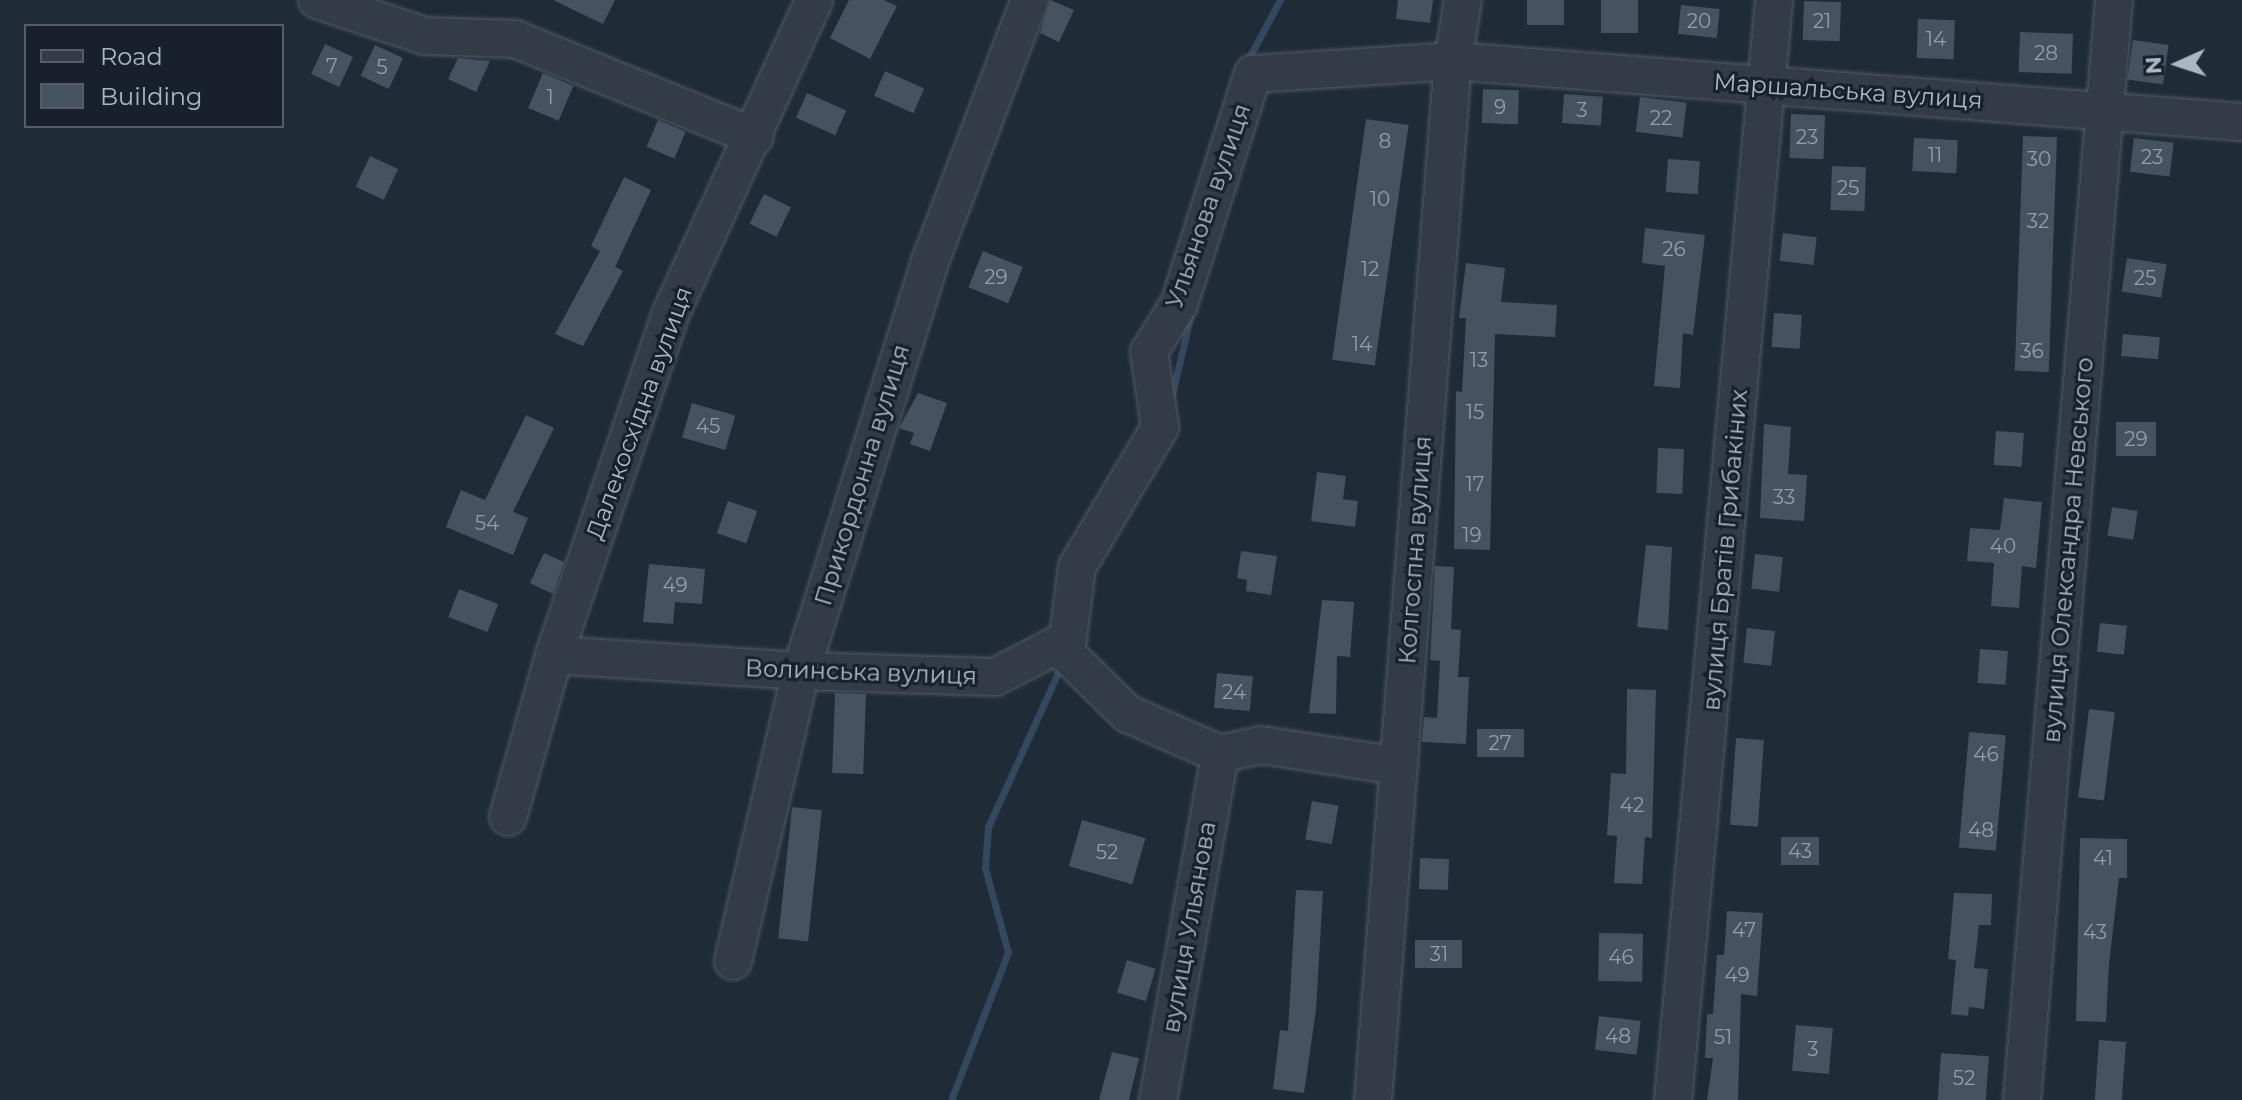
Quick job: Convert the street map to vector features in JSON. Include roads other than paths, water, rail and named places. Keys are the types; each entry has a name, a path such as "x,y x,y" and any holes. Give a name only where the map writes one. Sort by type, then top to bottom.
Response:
{"street":[{"path":"317,0 359,6 425,36 515,39 755,137"},
{"name":"Далекосхідна вулиця","path":"508,817 554,655 671,313 755,137 814,0"},
{"name":"Прикордонна вулиця","path":"733,961 801,671 929,264 1030,0"},
{"name":"Колгоспна вулиця","path":"1373,1100 1453,61 1463,0"},
{"name":"вулиця Братів Грибакіних","path":"1673,1100 1774,0"},
{"name":"вулиця Олександра Невського","path":"2022,1100 2114,0"},
{"name":"Маршальська вулиця","path":"1453,61 2242,122"},
{"name":"Ульянова вулиця","path":"1066,654 1077,567 1160,427 1149,352 1179,304 1253,74 1453,61"},
{"name":"Волинська вулиця","path":"554,655 801,671 995,677 1057,645 1066,654"},
{"path":"1066,654 1128,714 1220,754 1261,745 1399,766"},
{"name":"вулиця Ульянова","path":"1158,1100 1220,754"}],"waterway":[{"path":"1245,65 1280,0"},
{"path":"1171,399 1191,314"},
{"path":"951,1100 1008,952 985,868 988,827 1062,664"}]}
